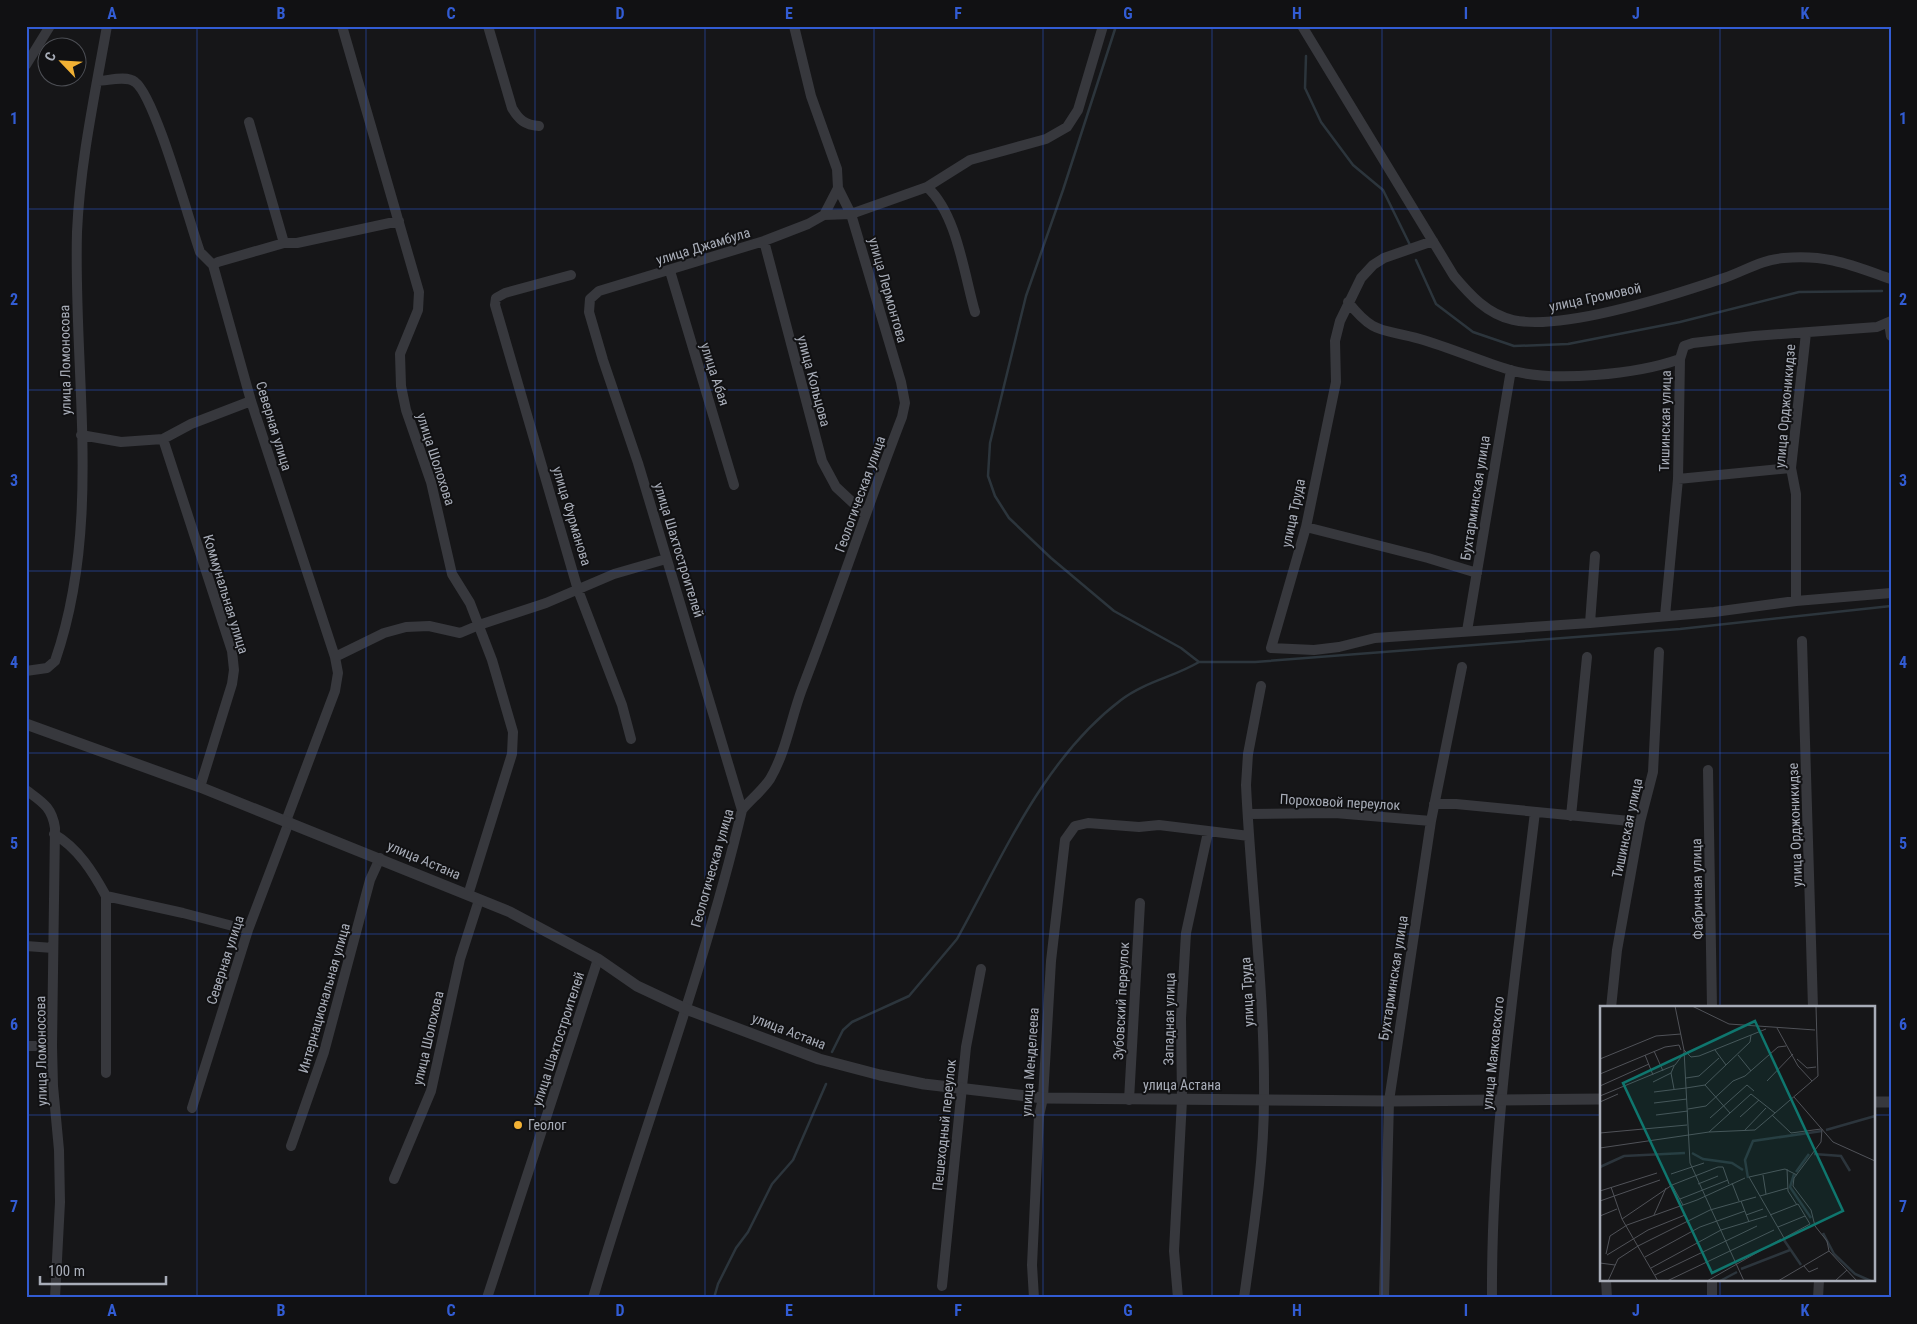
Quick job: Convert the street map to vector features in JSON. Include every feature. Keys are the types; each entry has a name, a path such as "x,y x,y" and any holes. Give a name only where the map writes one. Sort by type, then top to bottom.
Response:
{"street":[{"path":"26,65 50,26"},
{"name":"улица Ломоносова","path":"26,671 47,668 52,665 65,623 76,566 82,504 77,231 91,111 107,26"},
{"name":"улица Шолохова","path":"342,26 399,221 419,301 418,310 400,354 401,386 404,402 431,482 452,574 470,603 479,625 492,660 514,740 474,897 431,1091 394,1179"},
{"path":"488,26 512,108 519,119 530,125 538,126"},
{"name":"улица Лермонтова","path":"794,26 811,96 837,169 838,188 851,214 905,403"},
{"path":"975,312 953,230 942,204 927,187 970,160 1046,139 1067,127 1078,110 1103,26"},
{"name":"улица Громовой","path":"1302,26 1454,276 1473,299 1492,312 1512,320 1528,322 1564,320 1625,307 1725,278 1749,266 1782,258 1818,256 1851,264 1891,279"},
{"name":"Северная улица","path":"97,81 130,79 141,87 154,113 200,252 213,265 251,401 335,657 338,672 335,691 248,930 192,1108"},
{"path":"249,122 284,243"},
{"name":"улица Джамбула","path":"824,215 851,214 927,187"},
{"name":"улица Джамбула","path":"590,299 599,291 764,241 808,224 824,215 838,188"},
{"path":"213,265 284,243 296,243 399,221"},
{"name":"улица Кольцова","path":"764,241 822,462 828,476 836,487 865,514"},
{"name":"улица Труда","path":"1433,241 1384,258 1373,265 1361,278 1340,321 1335,341 1336,382 1306,527 1272,648 1314,650 1339,647 1375,638 1467,631"},
{"name":"улица Абая","path":"670,271 734,486"},
{"name":"улица Фурманова","path":"571,275 505,293 496,298 495,305 575,574 578,590 622,705 631,739"},
{"name":"улица Шахтостроителей","path":"590,299 589,312 603,360 638,463 742,810"},
{"path":"1348,302 1368,325 1386,332 1420,339 1477,357 1510,370 1533,374 1588,375 1664,365 1680,359"},
{"path":"1806,333 1877,327 1890,322 1891,336"},
{"name":"Тишинская улица","path":"1665,616 1678,479 1680,359 1684,346 1693,343 1754,336 1806,333"},
{"name":"улица Орджоникидзе","path":"1796,601 1796,494 1791,468 1806,333"},
{"name":"Бухтарминская улица","path":"1467,631 1510,370"},
{"path":"81,435 121,442 162,439 191,424 251,401"},
{"name":"Геологическая улица","path":"593,1298 624,1191 686,1009 742,810 762,791 778,762 800,696 842,586 865,514 902,417 905,403"},
{"name":"Коммунальная улица","path":"162,439 232,652 234,670 232,684 200,787"},
{"path":"1678,479 1791,468"},
{"path":"1306,527 1428,558 1477,573"},
{"path":"1590,623 1595,556"},
{"path":"335,657 384,634 406,627 429,626 460,633 527,610 614,574 666,560"},
{"path":"1467,631 1590,623 1891,593"},
{"name":"улица Орджоникидзе","path":"1802,641 1813,1006"},
{"name":"Тишинская улица","path":"1611,1006 1617,950 1640,822 1653,772 1659,652"},
{"path":"1571,816 1587,657"},
{"name":"Бухтарминская улица","path":"1384,1298 1389,1101 1431,820 1462,667"},
{"name":"улица Труда","path":"1244,1298 1260,1166 1264,1099 1262,996 1248,814 1248,754 1261,686"},
{"name":"улица Астана","path":"26,724 200,787 474,897 560,937 598,959 637,986 686,1009 829,1062 924,1084 1042,1098 1389,1101 1600,1099"},
{"name":"Фабричная улица","path":"1708,770 1712,1006"},
{"name":"улица Ломоносова","path":"26,790 47,806 53,815 52,1046 53,1086 60,1150 55,1298"},
{"path":"1434,804 1456,804 1640,822"},
{"name":"улица Маяковского","path":"1492,1298 1492,1248 1501,1101 1535,812"},
{"name":"Пороховой переулок","path":"1248,814 1334,813 1431,820"},
{"name":"улица Менделеева","path":"1034,1298 1032,1265 1034,1199 1050,961 1065,840 1075,826 1088,823 1139,827 1158,825 1208,832"},
{"path":"1208,832 1249,836"},
{"name":"Западная улица","path":"1178,1298 1174,1252 1182,1100 1181,1018 1186,933 1208,832"},
{"path":"54,834 67,841 75,850 106,896 106,1073"},
{"name":"Интернациональная улица","path":"291,1146 324,1052 370,880 380,858"},
{"path":"106,896 248,930"},
{"name":"Зубовский переулок","path":"1129,1100 1140,903"},
{"path":"26,946 53,948"},
{"name":"улица Шахтостроителей","path":"487,1298 598,959"},
{"name":"Пешеходный переулок","path":"942,1286 966,1047 981,969"},
{"path":"26,1046 52,1046"},
{"path":"1874,1102 1891,1102"},
{"path":"1606,1282 1607,1298"},
{"path":"1712,1282 1712,1298"},
{"path":"1818,1298 1819,1282"}],"waterway":[{"path":"1116,26 1063,190 1026,296 990,443 988,476 995,496 1009,518 1051,558 1114,611 1181,648 1199,662 1255,662 1680,629 1891,606"},
{"path":"1306,56 1305,88 1321,122 1353,165 1383,190 1410,245"},
{"path":"1416,260 1436,304 1473,332 1514,346 1568,344 1680,322 1799,292 1882,291"},
{"path":"832,1052 843,1030 852,1022 909,996 957,939 1027,810 1069,751 1093,724 1130,694 1199,662"},
{"path":"714,1298 718,1284 736,1248 748,1232 772,1184 793,1160 826,1084"}],"place":[{"name":"Геолог","path":"518,1125"}]}
